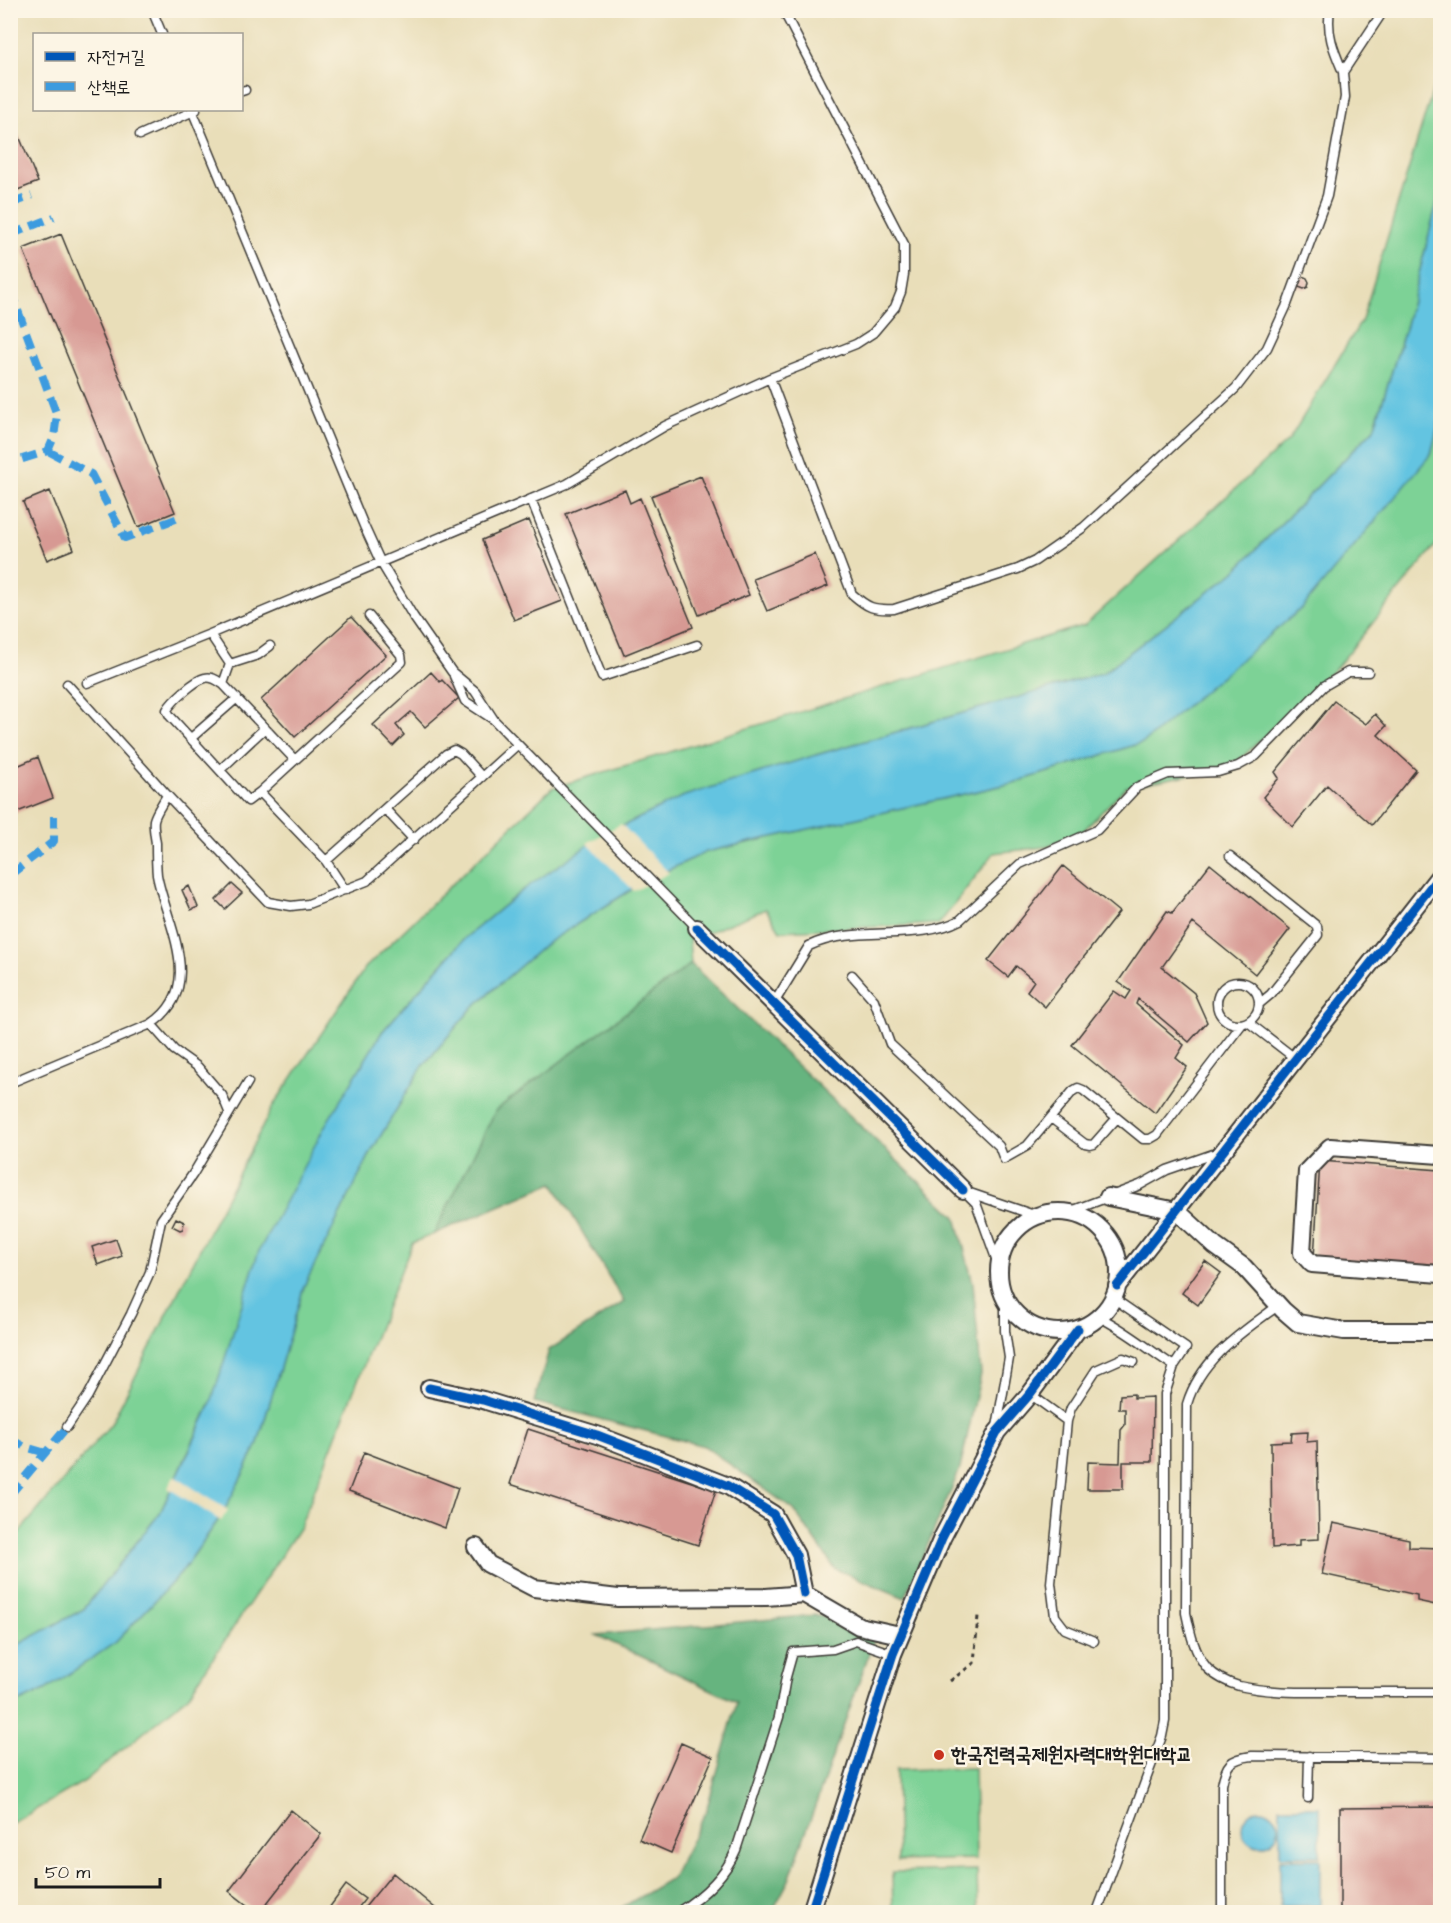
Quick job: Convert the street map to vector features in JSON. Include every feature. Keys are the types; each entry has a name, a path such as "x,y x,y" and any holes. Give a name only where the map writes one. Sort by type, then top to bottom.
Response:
{"street":[{"path":"1115,1292 1117,1261 1107,1238 1089,1221 1066,1213 1054,1212 1037,1216 1023,1224 1011,1236 1003,1251 999,1267 1000,1284 1005,1300 1016,1314 1029,1324 1044,1330 1061,1332 1077,1329 1099,1317 1115,1292 1177,1211 1440,874"},
{"path":"697,928 963,1190"},
{"path":"1440,1155 1329,1146 1307,1171 1302,1253 1312,1264 1440,1274"},
{"path":"1108,1197 1177,1211 1215,1246 1244,1267 1298,1323 1344,1331 1440,1331"},
{"path":"811,1912 893,1654 942,1538 997,1432 1030,1394 1077,1329"},
{"path":"429,1388 483,1400 597,1435 728,1486 773,1514 796,1555 804,1594"},
{"path":"477,1547 488,1564 534,1588 618,1598 766,1597 804,1594 860,1626 900,1635"}],"lane":[{"path":"152,10 162,33"},
{"path":"87,683 210,634 567,484 665,426 770,378 856,344 873,333 895,308 901,292 905,257 904,244 783,10"},
{"path":"770,378 852,594 867,607 879,610 894,609 1018,569 1035,561 1093,520 1236,388 1267,348 1286,307 1327,196 1345,98 1343,72 1330,43 1328,22 1330,10"},
{"path":"1343,72 1384,10"},
{"path":"140,135 192,111"},
{"path":"194,111 380,561 412,616 453,672 475,691 494,720 697,928"},
{"path":"531,499 602,677 697,645"},
{"path":"294,759 224,684 214,678 205,678 192,685 167,710 190,739 248,801 402,662 401,655 369,616"},
{"path":"210,634 231,664"},
{"path":"231,664 258,655 270,646"},
{"path":"224,684 231,664"},
{"path":"453,672 465,701 494,720"},
{"path":"774,1003 809,946 818,941 841,937 935,929 952,925 1020,864 1097,830 1137,788 1168,774 1218,772 1238,766 1256,756 1324,686 1348,672 1368,672"},
{"path":"67,684 268,902 291,906 308,904 367,881 517,745"},
{"path":"190,739 237,698"},
{"path":"220,770 265,728"},
{"path":"326,861 446,754 454,750 461,754 482,777"},
{"path":"260,792 326,861 345,890"},
{"path":"10,1083 151,1024 163,1016 173,1001 180,975 177,946 157,875 154,820 167,795"},
{"path":"385,808 414,840"},
{"path":"1230,856 1317,926 1318,930 1318,935 1271,994 1259,1004"},
{"path":"852,975 874,1000 890,1044 999,1146 1004,1159 1027,1146 1078,1088 1143,1139 1150,1139 1157,1135 1245,1023 1258,1011 1259,1004 1255,990 1249,985 1235,982 1223,988 1217,999 1219,1013 1228,1022 1245,1023 1296,1059"},
{"path":"151,1024 174,1050 198,1067 222,1095 229,1112"},
{"path":"67,1427 88,1396 131,1314 150,1272 161,1220 193,1174 248,1082"},
{"path":"1051,1118 1085,1144 1090,1145 1094,1144 1117,1118"},
{"path":"1066,1213 1140,1185 1167,1170 1226,1149"},
{"path":"963,1190 1037,1216"},
{"path":"963,1190 976,1203 999,1267"},
{"path":"1097,1912 1162,1736 1164,1721 1165,1394 1174,1366 1186,1348 1115,1292"},
{"path":"997,1432 1009,1358 1005,1330 1005,1300"},
{"path":"1279,1305 1233,1339 1214,1357 1192,1388 1187,1404 1186,1613 1192,1640 1208,1669 1237,1686 1293,1692 1440,1692"},
{"path":"1099,1317 1118,1326 1137,1342 1174,1366"},
{"path":"1094,1641 1065,1629 1055,1616 1051,1583 1067,1421 1071,1408 1096,1370 1123,1358 1134,1362"},
{"path":"1030,1394 1067,1421"},
{"path":"678,1912 719,1878 729,1866 779,1717 793,1652 833,1649 856,1641 893,1654"},
{"path":"1222,1912 1222,1785 1225,1771 1230,1763 1246,1756 1440,1758"},
{"path":"1308,1798 1309,1756"}],"path":[{"path":"950,1681 974,1663 978,1616"}],"green space":[{"path":"1440,67 1440,191 1405,329 1374,429 1234,572 1103,673 816,755 523,890 465,938 382,1032 160,1513 84,1609 11,1649 11,1542 111,1424 273,1106 365,968 552,788 1085,625 1289,440 1362,320"},
{"path":"1440,418 1440,540 1337,667 1233,766 1126,787 1083,831 1045,847 994,853 939,924 780,931 766,909 689,940 691,964 496,1110 434,1234 412,1243 300,1527 188,1696 85,1781 11,1824 10,1706 45,1690 116,1642 181,1573 223,1513 257,1446 304,1286 372,1150 422,1067 472,1008 547,943 645,881 706,852 1013,783 1144,742 1431,454"},
{"path":"691,964 956,1217 973,1283 981,1374 960,1469 905,1598 835,1569 794,1510 704,1446 534,1402 549,1350 624,1302 553,1183 434,1234 496,1110"},
{"path":"816,1615 877,1631 789,1880 772,1912 614,1912 672,1878 706,1811 737,1702 596,1635"},
{"path":"974,1768 976,1859 898,1861 896,1770"},
{"path":"977,1870 978,1912 893,1912 892,1872"}],"water":[{"path":"1440,191 1440,418 1431,454 1303,607 1144,742 1013,783 706,852 645,881 547,943 472,1008 422,1067 372,1150 304,1286 257,1446 223,1513 181,1573 116,1642 45,1690 11,1706 10,1649 84,1609 160,1513 210,1406 258,1253 326,1124 382,1032 465,938 523,890 600,837 684,796 816,755 1103,673 1234,572 1374,429 1405,329"},
{"path":"1280,1807 1320,1807 1320,1856 1280,1856"},
{"path":"1260,1810 1273,1815 1278,1828 1273,1841 1260,1846 1247,1841 1242,1828 1247,1815"},
{"path":"1280,1859 1320,1859 1320,1906 1280,1906"}],"pier":[{"path":"621,824 669,873 634,891 587,843"},
{"path":"174,1476 228,1510 221,1521 168,1488"}],"building":[{"path":"10,114 38,182 10,193"},
{"path":"61,234 175,512 138,527 23,249"},
{"path":"1300,275 1307,278 1309,282 1308,287 1304,289 1296,286"},
{"path":"701,476 749,595 699,615 651,496"},
{"path":"625,490 630,503 640,498 693,627 624,655 566,514"},
{"path":"50,491 74,549 47,560 23,502"},
{"path":"529,520 562,601 514,620 482,540"},
{"path":"815,554 828,586 767,611 753,579"},
{"path":"351,617 386,655 295,737 261,700"},
{"path":"431,672 459,698 425,727 411,712 396,725 404,735 393,746 373,725"},
{"path":"1334,701 1366,724 1375,714 1386,726 1378,735 1416,770 1372,825 1327,785 1293,827 1263,797 1279,778 1275,772"},
{"path":"38,757 53,798 10,815 10,769"},
{"path":"1210,864 1290,929 1255,974 1193,923 1162,967 1194,993 1207,1022 1189,1042 1138,999 1136,1004 1184,1045 1176,1058 1187,1067 1155,1113 1072,1045 1114,991 1126,999 1131,991 1118,982 1167,911 1172,913"},
{"path":"1063,866 1119,912 1045,1007 1027,991 1034,981 1016,966 1008,977 988,961"},
{"path":"232,884 242,893 225,909 216,900"},
{"path":"189,886 198,907 191,910 182,890"},
{"path":"1320,1161 1440,1170 1440,1267 1314,1258"},
{"path":"176,1218 184,1222 183,1229 172,1226"},
{"path":"116,1239 122,1256 98,1265 92,1247"},
{"path":"1205,1261 1221,1273 1198,1305 1182,1293"},
{"path":"1134,1394 1134,1398 1153,1397 1152,1462 1123,1462 1123,1489 1087,1489 1088,1462 1120,1463 1121,1430 1125,1425 1125,1409 1119,1409 1120,1395"},
{"path":"528,1429 716,1490 698,1545 510,1484"},
{"path":"1308,1432 1307,1442 1317,1441 1319,1539 1299,1540 1299,1546 1272,1548 1271,1442 1291,1441 1292,1433"},
{"path":"364,1452 458,1488 445,1528 349,1491"},
{"path":"1333,1523 1409,1539 1409,1547 1440,1548 1440,1606 1417,1601 1417,1595 1322,1574"},
{"path":"681,1743 713,1757 671,1853 639,1839"},
{"path":"1439,1807 1436,1912 1340,1912 1340,1808"},
{"path":"291,1810 321,1834 260,1912 256,1912 229,1891"},
{"path":"393,1873 435,1908 431,1912 361,1912"},
{"path":"346,1885 365,1899 355,1912 326,1912"}],"marked path":[{"path":"10,204 32,196"},
{"path":"10,235 54,217"},
{"path":"10,289 57,415 54,437 48,451 10,463"},
{"path":"48,451 91,474 125,538 178,518"},
{"path":"10,875 54,841 54,816"},
{"path":"10,1495 67,1427"},
{"path":"10,1439 25,1447 46,1453"}],"cycle path":[{"path":"1117,1286 1440,875"},
{"path":"697,928 963,1190"},
{"path":"811,1912 893,1654 942,1538 997,1432 1030,1394 1078,1329"},
{"path":"429,1388 483,1400 597,1435 728,1486 773,1514 796,1555 804,1594"}],"place":[{"name":"한국전력국제원자력대학원대학교","path":"939,1755"}]}
